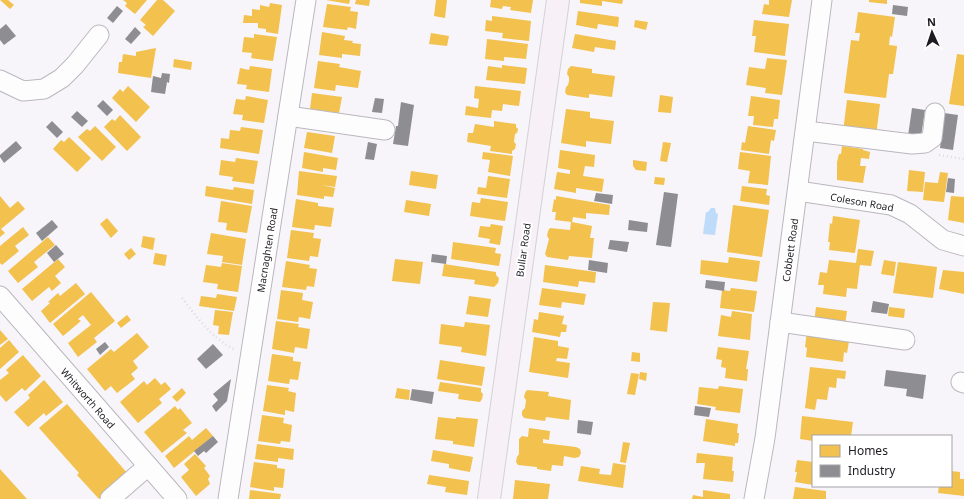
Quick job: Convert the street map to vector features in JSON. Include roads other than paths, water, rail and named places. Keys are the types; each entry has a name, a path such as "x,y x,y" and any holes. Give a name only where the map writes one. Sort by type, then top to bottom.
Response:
{"main road":[{"name":"Bullar Road","path":"489,499 558,0"}],"street":[{"name":"Macnaghten Road","path":"228,499 306,0"},
{"name":"Cobbett Road","path":"754,499 764,438 798,191 822,0"},
{"path":"0,80 23,91 44,89 62,78 80,71 99,35"},
{"path":"806,131 912,144 926,143 932,138 935,113"},
{"path":"288,116 385,130"},
{"name":"Coleson Road","path":"798,191 891,205 910,214 943,240 964,246"},
{"name":"Whitworth Road","path":"0,296 177,499"},
{"path":"780,322 905,340"},
{"path":"110,499 148,466"}],"water":[{"path":"711,208 715,208 716,213 718,214 715,235 703,234 706,212 708,212"}]}
